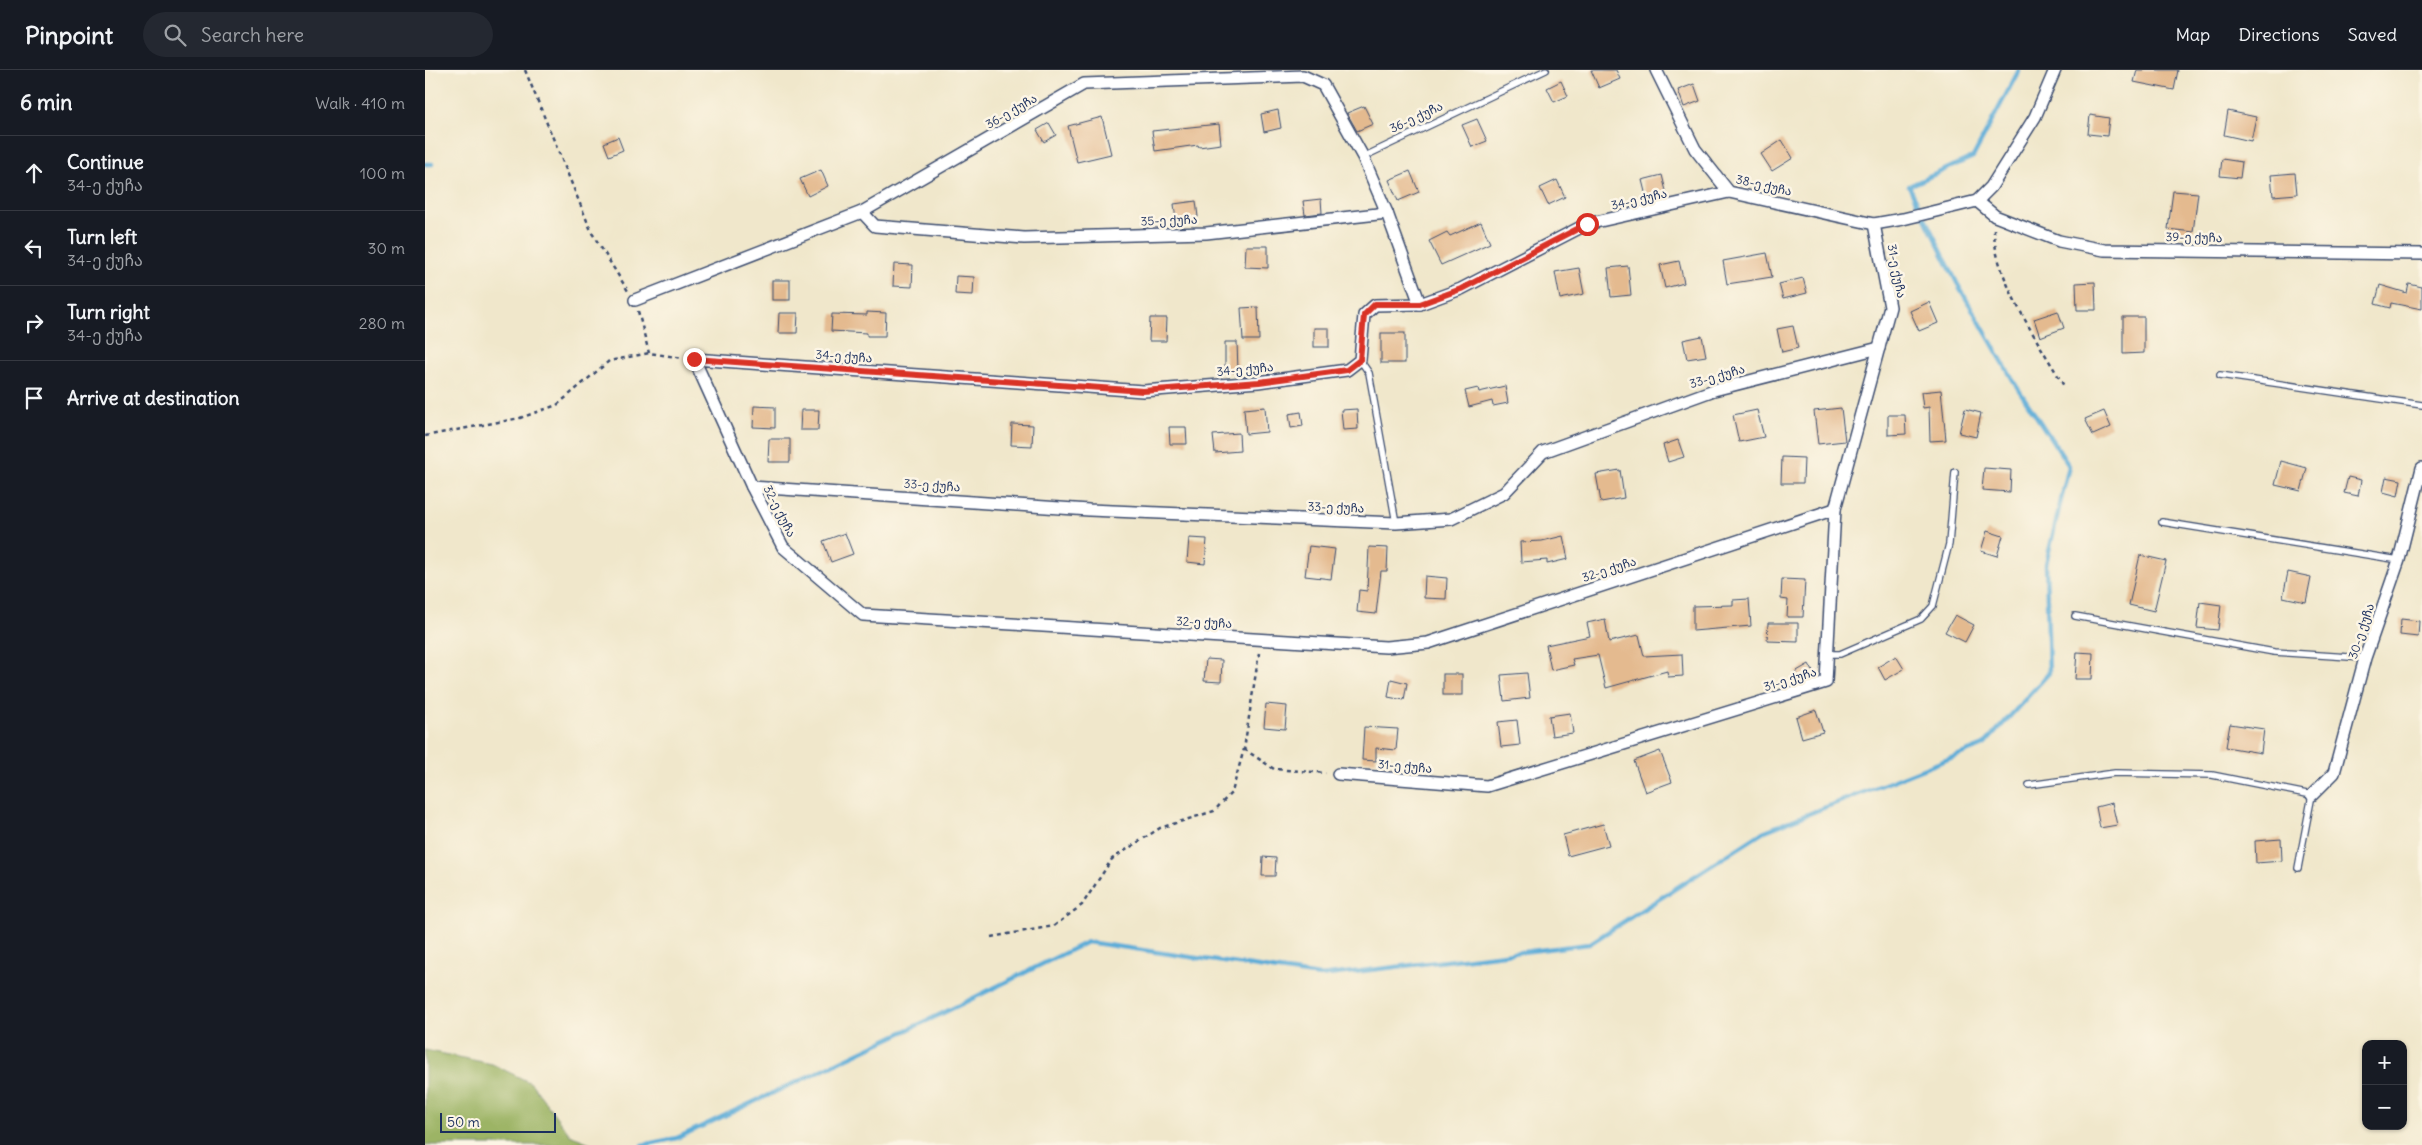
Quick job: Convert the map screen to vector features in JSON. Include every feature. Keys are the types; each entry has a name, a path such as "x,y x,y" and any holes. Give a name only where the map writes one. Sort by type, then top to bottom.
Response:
{"street":[{"name":"38-ე ქუჩა","path":"1656,70 1695,149 1729,192 1873,224 1903,219 1977,201"},
{"path":"1977,201 1991,186 2035,117 2055,70"},
{"name":"36-ე ქუჩა","path":"635,300 862,212 1084,84 1303,76 1323,85 1363,157"},
{"path":"1363,157 1387,213 1420,304"},
{"name":"34-ე ქუჩა","path":"694,359 1143,391 1259,382 1347,370 1360,360 1364,315 1375,304 1420,304 1461,289 1587,224 1729,192"},
{"name":"39-ე ქუჩა","path":"1977,201 1995,216 2059,241 2103,250 2422,254"},
{"name":"35-ე ქუჩა","path":"862,212 875,226 1024,238 1205,232 1387,213"},
{"name":"31-ე ქუჩა","path":"1338,774 1487,786 1826,682 1835,509 1891,307 1873,224"},
{"name":"33-ე ქუჩა","path":"752,487 1089,510 1396,523 1451,519 1504,493 1543,452 1714,390 1879,348"},
{"name":"32-ე ქუჩა","path":"694,359 752,487 783,548 863,615 1386,647 1428,643 1835,509"},
{"name":"30-ე ქუჩა","path":"2312,795 2334,773 2365,658 2399,560 2422,468"}],"lane":[{"name":"36-ე ქუჩა","path":"1363,157 1546,70"},
{"path":"1360,360 1369,373 1396,523"},
{"path":"2220,375 2422,405"},
{"path":"1827,654 1840,654 1921,619 1933,606 1949,544 1955,472"},
{"path":"2162,522 2399,560"},
{"path":"2075,616 2274,652 2365,658"},
{"path":"2029,785 2115,773 2212,775 2312,795 2298,868"}],"path":[{"path":"525,70 592,233 635,300 649,353"},
{"path":"1995,216 1994,245 2005,281 2065,388"},
{"path":"425,436 520,418 548,408 557,404 609,361 649,353 694,359"},
{"path":"991,937 1054,926 1082,904 1112,859 1160,828 1214,812 1233,792 1244,749 1261,639"},
{"path":"1244,749 1275,769 1338,774"}],"green space":[{"path":"425,1050 492,1064 531,1083 570,1135 595,1145 425,1145"}],"building":[{"path":"1591,70 1616,70 1620,79 1599,88"},
{"path":"2137,70 2178,70 2174,90 2134,82"},
{"path":"1561,81 1568,96 1554,102 1547,88"},
{"path":"1694,84 1700,101 1684,107 1678,90"},
{"path":"1364,106 1373,124 1357,131 1347,113"},
{"path":"1278,110 1281,128 1264,132 1261,114"},
{"path":"2228,111 2256,117 2251,141 2224,135"},
{"path":"2090,115 2109,118 2107,136 2088,134"},
{"path":"1102,117 1111,154 1077,162 1068,126"},
{"path":"1477,119 1487,141 1472,147 1462,125"},
{"path":"1049,123 1056,135 1044,142 1037,130"},
{"path":"1219,124 1221,144 1155,151 1152,131"},
{"path":"618,137 623,150 609,156 604,143"},
{"path":"1782,140 1793,158 1772,171 1761,154"},
{"path":"2222,159 2242,162 2240,178 2220,176"},
{"path":"821,170 828,186 808,196 800,179"},
{"path":"1410,171 1419,192 1398,201 1389,180"},
{"path":"2295,173 2297,194 2273,196 2271,175"},
{"path":"1662,175 1667,195 1647,200 1642,180"},
{"path":"1557,180 1565,197 1548,205 1540,188"},
{"path":"2173,191 2198,193 2193,232 2168,229"},
{"path":"1321,199 1322,213 1305,215 1303,201"},
{"path":"1196,201 1198,217 1176,220 1174,204"},
{"path":"1481,222 1490,243 1441,265 1429,241 1447,232 1450,236"},
{"path":"1246,246 1268,246 1268,268 1245,267"},
{"path":"1767,253 1772,277 1727,284 1723,261"},
{"path":"1679,261 1684,283 1665,288 1660,265"},
{"path":"894,264 913,265 912,287 893,286"},
{"path":"1628,266 1631,295 1611,297 1608,268"},
{"path":"1579,268 1584,294 1560,299 1555,272"},
{"path":"956,276 974,277 973,295 955,294"},
{"path":"1803,278 1807,293 1783,299 1779,284"},
{"path":"772,280 790,280 790,300 772,300"},
{"path":"2095,282 2096,310 2077,310 2076,283"},
{"path":"2409,284 2422,287 2422,309 2391,303 2390,308 2375,304 2380,285 2407,293"},
{"path":"1929,302 1938,323 1919,331 1910,311"},
{"path":"1258,307 1259,340 1243,340 1241,308"},
{"path":"2058,311 2064,328 2040,337 2034,319"},
{"path":"867,312 886,313 885,336 867,336 867,333 831,331 832,314 867,315"},
{"path":"779,313 798,313 797,333 778,333"},
{"path":"2123,317 2144,317 2144,353 2123,354"},
{"path":"1150,318 1167,318 1166,341 1149,341"},
{"path":"1793,326 1798,348 1782,352 1777,329"},
{"path":"1314,328 1329,328 1329,347 1314,347"},
{"path":"1381,333 1405,333 1405,363 1381,363"},
{"path":"1702,336 1706,356 1687,359 1683,340"},
{"path":"1225,342 1237,342 1238,372 1225,372"},
{"path":"1505,386 1508,403 1493,406 1492,401 1469,407 1465,391 1478,388 1479,392"},
{"path":"1941,390 1946,440 1930,441 1929,407 1923,408 1921,392"},
{"path":"754,406 775,407 775,428 753,427"},
{"path":"1265,407 1267,432 1246,434 1244,409"},
{"path":"1841,408 1845,441 1818,444 1814,411"},
{"path":"1357,409 1358,429 1343,430 1341,410"},
{"path":"1965,409 1981,413 1976,437 1959,433"},
{"path":"801,410 819,410 818,430 800,430"},
{"path":"1757,410 1764,437 1739,442 1733,415"},
{"path":"2104,411 2111,427 2093,435 2085,419"},
{"path":"1301,412 1303,426 1291,428 1289,414"},
{"path":"1888,415 1905,415 1906,434 1888,435"},
{"path":"1012,424 1033,425 1032,446 1011,445"},
{"path":"1169,427 1186,427 1187,444 1170,444"},
{"path":"1239,433 1240,451 1215,453 1213,435"},
{"path":"769,439 790,439 790,462 768,462"},
{"path":"1678,440 1684,457 1668,462 1663,445"},
{"path":"1782,457 1804,458 1803,483 1781,483"},
{"path":"2281,461 2307,468 2301,491 2275,485"},
{"path":"1984,468 2011,470 2010,492 1982,490"},
{"path":"1620,470 1624,498 1601,502 1596,474"},
{"path":"2348,477 2361,480 2358,496 2344,493"},
{"path":"2386,477 2401,480 2398,496 2383,492"},
{"path":"1987,531 2003,536 1997,556 1981,551"},
{"path":"845,533 853,554 831,562 823,541"},
{"path":"1563,536 1568,559 1547,564 1547,560 1521,562 1520,542 1542,541"},
{"path":"1189,538 1207,539 1205,564 1187,562"},
{"path":"1309,546 1335,549 1331,579 1305,576"},
{"path":"1369,547 1388,548 1387,571 1381,571 1376,614 1357,612 1359,590 1367,591"},
{"path":"2140,555 2166,561 2154,611 2129,605"},
{"path":"2288,572 2311,577 2306,602 2283,597"},
{"path":"1425,576 1447,578 1446,599 1424,598"},
{"path":"1782,579 1805,580 1803,617 1787,617 1788,600 1781,599"},
{"path":"1749,599 1751,626 1693,631 1693,606 1733,605 1733,600"},
{"path":"2200,602 2221,605 2218,630 2197,628"},
{"path":"1955,615 1974,625 1965,642 1945,632"},
{"path":"1605,619 1609,642 1639,635 1644,656 1682,654 1683,676 1668,677 1667,671 1606,688 1598,655 1572,659 1574,665 1551,670 1546,645 1590,636 1587,623"},
{"path":"2401,619 2419,621 2418,637 2400,635"},
{"path":"1768,623 1798,623 1798,642 1767,641"},
{"path":"2077,652 2093,653 2092,679 2075,679"},
{"path":"1896,656 1904,669 1885,680 1878,667"},
{"path":"1206,659 1222,660 1221,682 1204,681"},
{"path":"1809,664 1815,675 1800,682 1795,672"},
{"path":"1527,673 1530,698 1504,701 1501,675"},
{"path":"1443,674 1462,674 1462,695 1443,695"},
{"path":"1391,679 1407,683 1404,700 1388,697"},
{"path":"1266,704 1287,706 1285,729 1264,727"},
{"path":"1816,710 1823,732 1802,738 1796,717"},
{"path":"1570,713 1573,733 1552,736 1549,716"},
{"path":"1517,720 1520,745 1501,747 1498,722"},
{"path":"2230,724 2264,729 2261,753 2226,747"},
{"path":"1364,727 1398,729 1396,750 1376,748 1376,761 1362,760"},
{"path":"1660,751 1672,782 1645,792 1634,761"},
{"path":"2112,803 2117,825 2100,828 2096,807"},
{"path":"1603,824 1609,845 1568,856 1563,835"},
{"path":"2281,839 2282,861 2256,863 2255,841"},
{"path":"1263,857 1276,858 1275,876 1262,876"}],"waterway":[{"path":"642,1145 677,1138 937,1016 1087,942 1320,976 1589,944 1765,831 1984,745 2049,673 2046,564 2069,466 2017,387 1957,283 1909,186 1973,157 2019,70"},
{"path":"425,164 432,164"}],"route":[{"path":"694,359 1143,391 1259,382 1347,370 1360,360 1364,315 1375,304 1420,304 1461,289 1587,224"}]}
